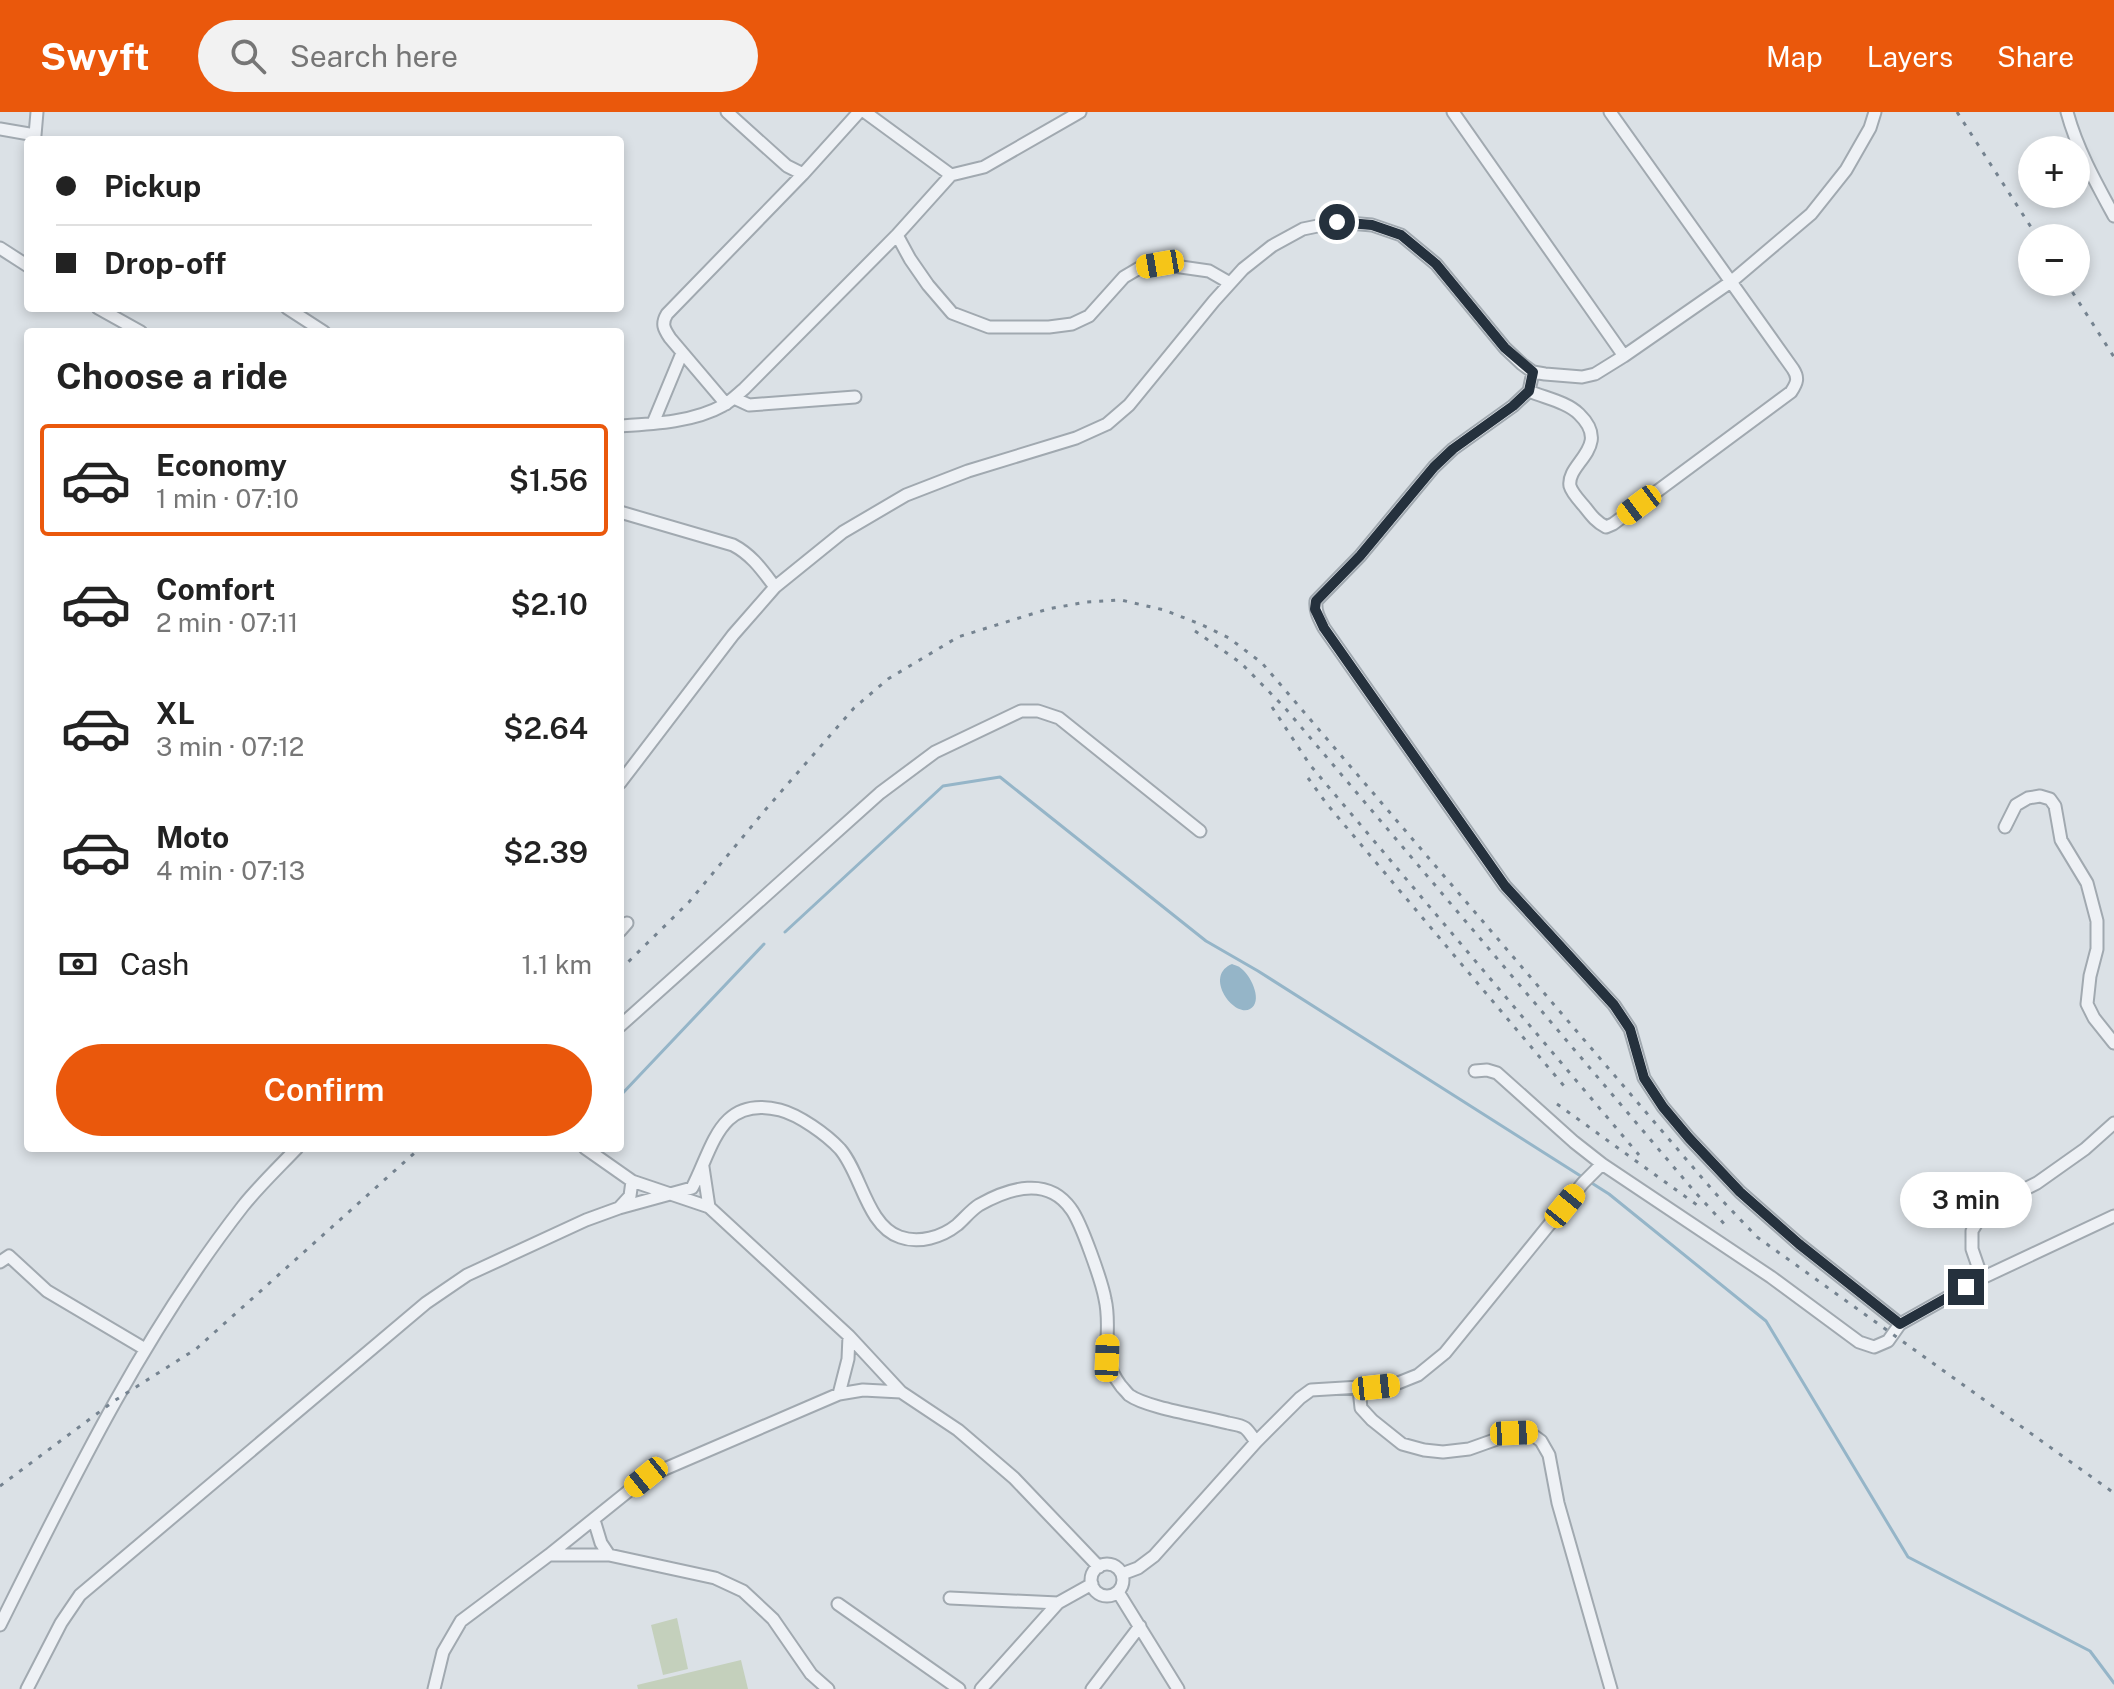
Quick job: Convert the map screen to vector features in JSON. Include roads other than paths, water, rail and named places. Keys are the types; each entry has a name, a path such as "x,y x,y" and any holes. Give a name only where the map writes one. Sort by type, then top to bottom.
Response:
{"street":[{"path":"0,129 35,135 37,112"},
{"path":"727,112 787,166 803,174"},
{"path":"855,397 749,405 730,401 682,353 664,328 663,321 862,112 951,175"},
{"path":"624,426 700,415 730,401 897,235 951,175 984,167 1080,112"},
{"path":"1453,112 1624,356"},
{"path":"1529,391 1567,406 1586,423 1591,435 1590,449 1571,477 1570,484 1576,497 1598,523 1606,527 1791,392 1797,384 1798,375 1610,112"},
{"path":"624,778 733,635 775,587 843,532 906,495 968,471 1076,438 1107,424 1129,405 1243,269 1272,246 1303,229 1337,222 1372,225 1401,235 1436,264 1505,348 1533,372 1582,377 1595,374 1624,356 1732,281 1811,214 1846,170 1870,128 1875,112"},
{"path":"2067,112 2091,174 2114,216"},
{"path":"897,235 928,285 952,313 989,327 1072,324 1089,316 1124,277 1151,265 1209,271 1230,283"},
{"path":"0,248 24,263"},
{"path":"109,312 135,328"},
{"path":"293,312 318,328"},
{"path":"653,423 682,353"},
{"path":"1533,372 1529,391 1434,467 1360,556 1316,601 1315,609 1324,628 1505,886 1614,1005 1630,1029 1644,1078 1663,1107 1740,1192 1799,1244 1900,1324"},
{"path":"624,513 733,545 754,559 775,587"},
{"path":"624,1022 880,793 935,752 1021,711 1038,711 1059,718 1200,831"},
{"path":"2005,827 2016,805 2028,798 2040,796 2050,799 2055,806 2061,840 2087,883 2097,921 2097,949 2087,1004 2114,1043"},
{"path":"1475,1071 1497,1073 1602,1164 1771,1277 1859,1342 1874,1347 1888,1341 1900,1324 1982,1278 2114,1216"},
{"path":"27,1689 61,1623 80,1595 426,1303 467,1275 586,1220 692,1188 715,1135 737,1113 755,1108 792,1113 841,1150 882,1225 899,1237 933,1238 953,1228 978,1206 1019,1189 1039,1187 1058,1196 1072,1210 1105,1297 1108,1315 1107,1358 1114,1377 1128,1395 1154,1405 1246,1428 1256,1442"},
{"path":"1982,1278 1972,1249 1972,1231 1982,1214 2037,1183 2085,1149 2114,1123"},
{"path":"0,1625 114,1401 145,1349 245,1204 293,1152"},
{"path":"591,1152 632,1181 709,1207 849,1336 901,1392 958,1430 1014,1478 1099,1567"},
{"path":"1122,1574 1138,1568 1154,1556 1256,1442 1311,1390 1393,1385 1418,1375 1445,1353 1583,1183 1602,1164"},
{"path":"703,1167 709,1207"},
{"path":"619,1208 630,1196 632,1181"},
{"path":"0,1246 4,1259 47,1291 145,1349"},
{"path":"839,1394 848,1359 849,1336"},
{"path":"1359,1389 1361,1408 1402,1444 1443,1452 1469,1449 1514,1433 1530,1433 1541,1441 1549,1455 1558,1503 1611,1689"},
{"path":"434,1689 443,1652 461,1621 646,1477 839,1394 863,1390 901,1392"},
{"path":"594,1520 601,1543 609,1555"},
{"path":"549,1555 609,1555 715,1578 743,1591 773,1619 811,1674 828,1689"},
{"path":"1112,1565 1122,1574 1123,1584 1118,1592 1108,1596 1097,1593 1092,1584 1093,1574 1099,1567 1112,1565"},
{"path":"981,1689 1058,1603 1092,1584"},
{"path":"1118,1592 1178,1689"},
{"path":"950,1598 1058,1603"},
{"path":"838,1604 959,1689"},
{"path":"1092,1689 1140,1626"}],"water":[{"path":"1232,964 1243,970 1253,984 1256,1001 1250,1009 1236,1007 1224,994 1220,977"}],"waterway":[{"path":"785,932 943,786 1000,777 1206,941 1609,1194 1766,1321 1908,1557 2090,1651 2114,1683"},
{"path":"624,1092 764,944"}],"railway":[{"path":"1957,112 2029,224"},
{"path":"2075,296 2114,357"},
{"path":"624,966 689,902 854,708 888,679 958,637 1048,609 1121,600 1164,610 1229,638 1262,663 1715,1193 1757,1237 2114,1493"},
{"path":"1195,631 1241,663 1285,708 1727,1227"},
{"path":"1272,707 1310,765 1639,1155"},
{"path":"1308,778 1564,1086"},
{"path":"1557,1104 1697,1205"},
{"path":"0,1486 114,1401 196,1349 416,1152"}]}
